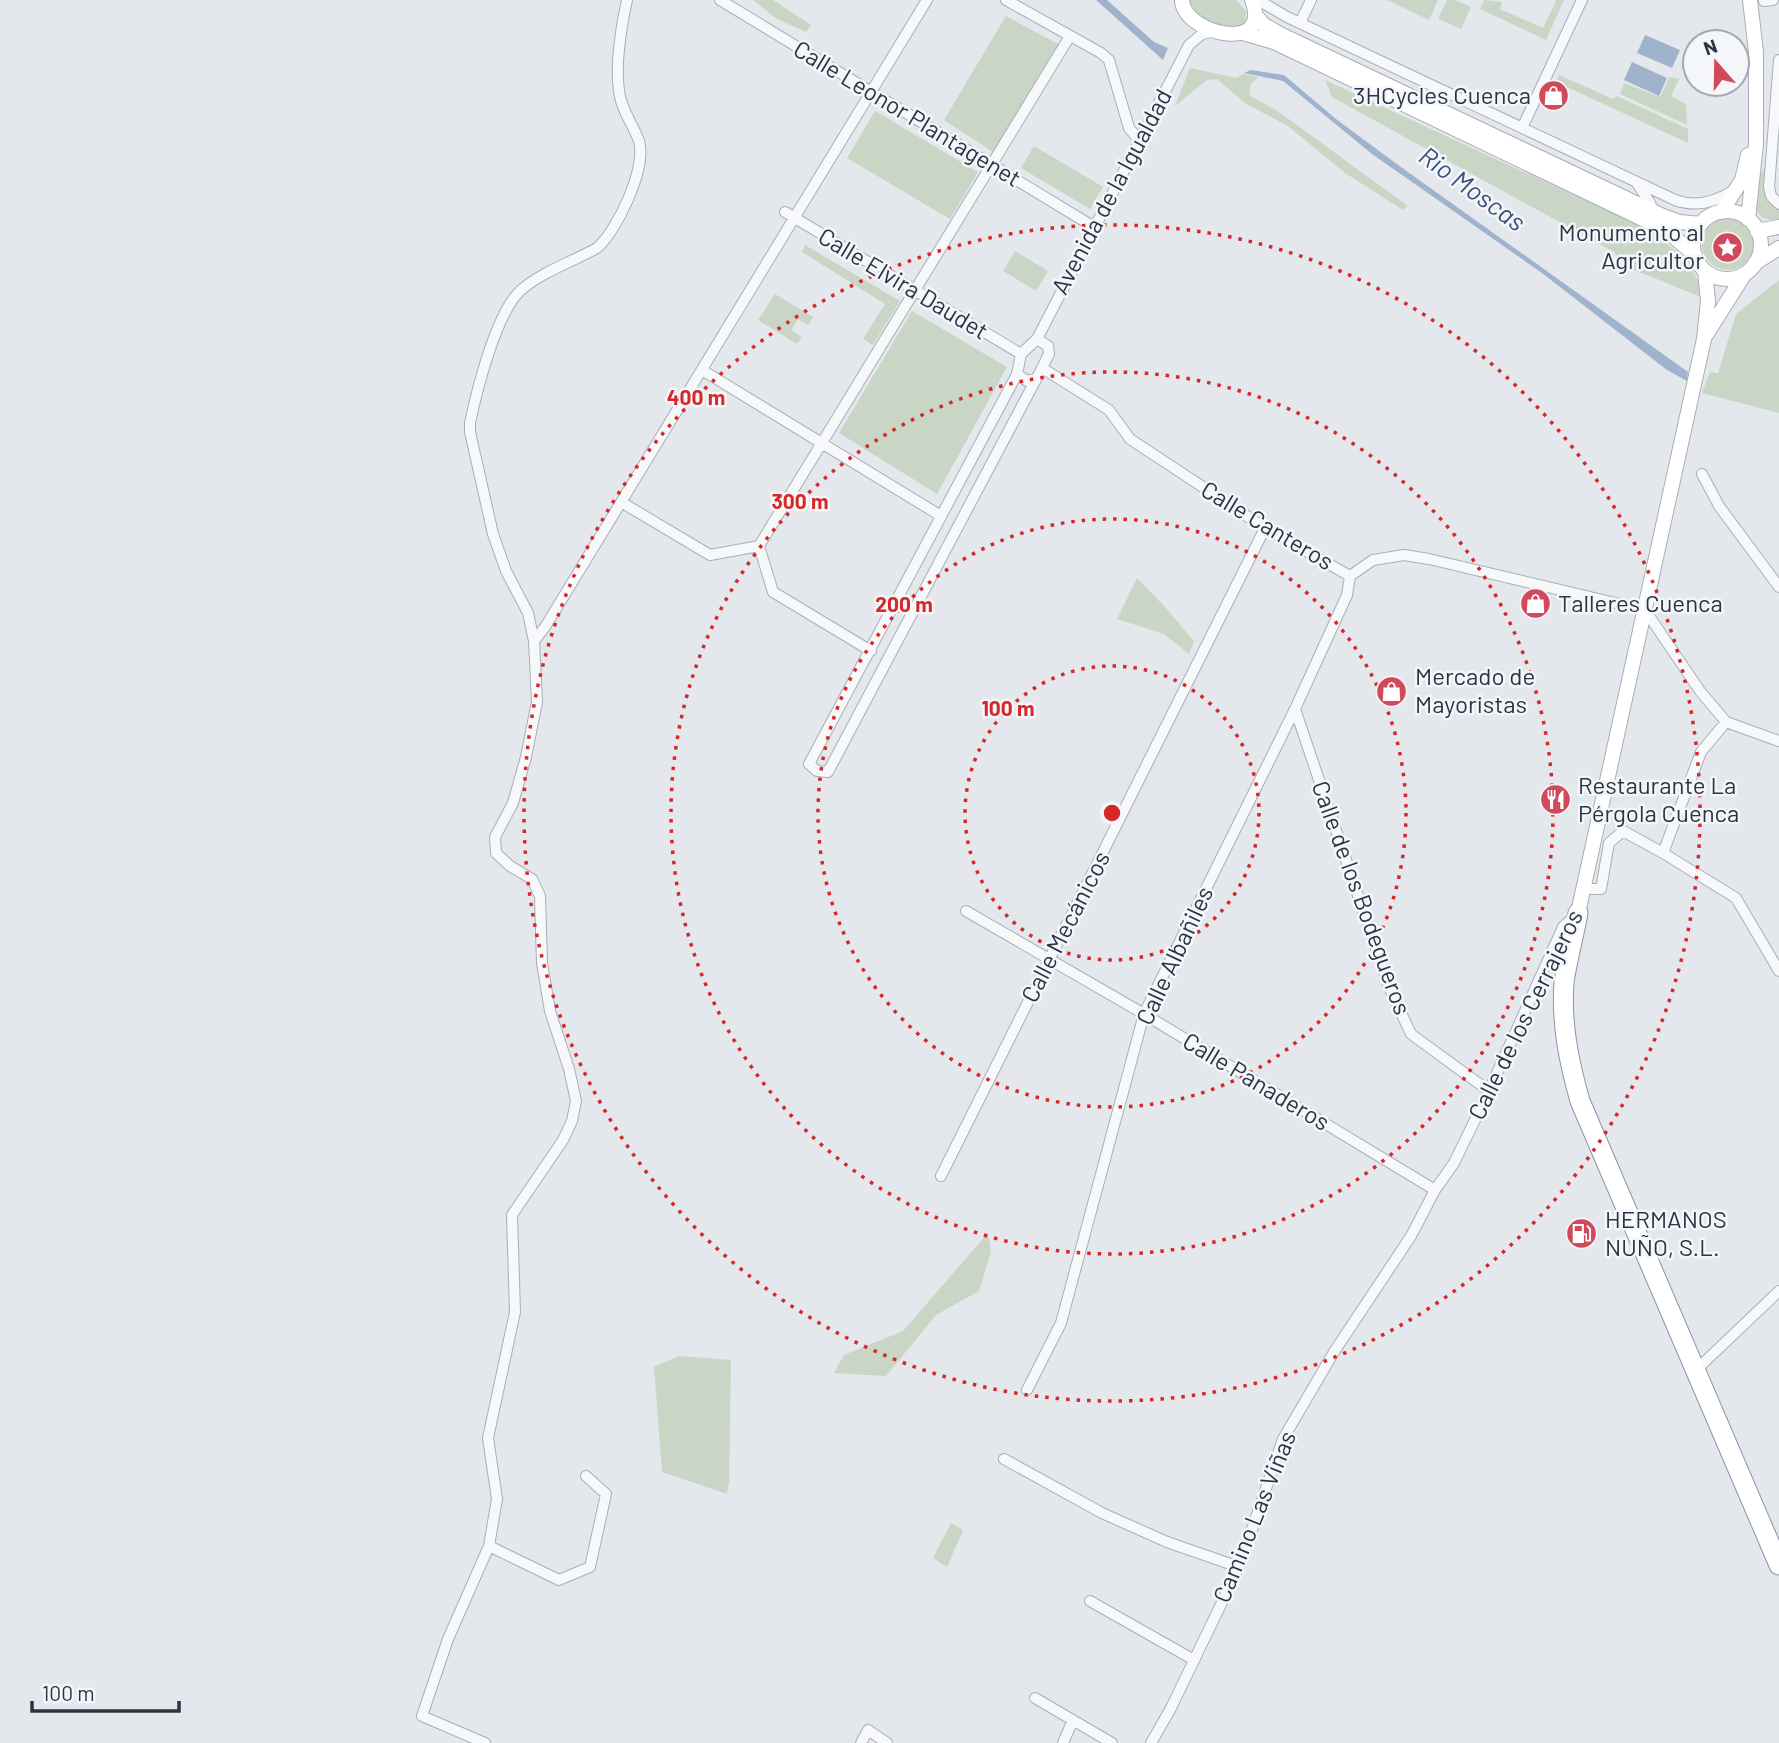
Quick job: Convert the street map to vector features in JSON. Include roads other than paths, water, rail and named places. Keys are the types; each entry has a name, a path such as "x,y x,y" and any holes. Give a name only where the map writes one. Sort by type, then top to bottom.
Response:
{"highway":[{"path":"1578,913 1564,982 1564,1025 1569,1060 1580,1101 1779,1564"}],"main road":[{"path":"1251,0 1264,25 1282,35 1653,211 1671,219 1701,224"},
{"path":"1755,263 1760,247 1753,225 1756,52 1762,0"},
{"path":"1181,5 1201,24 1216,31 1230,35 1243,33 1274,42 1657,225 1695,256 1705,271 1723,279 1744,275 1755,263 1779,248"},
{"path":"1243,33 1248,29 1256,7"},
{"path":"1721,212 1742,180 1755,119"},
{"path":"1695,256 1693,241 1701,224 1710,216 1721,212 1735,213 1753,225 1779,227"},
{"name":"Calle de los Cerrajeros","path":"1578,913 1704,339 1708,301 1705,271"},
{"name":"Calle de los Cerrajeros","path":"1704,339 1744,275"}],"street":[{"path":"485,1743 422,1716 448,1639 489,1546 496,1499 488,1438 515,1312 512,1214 563,1140 572,1121 576,1101 569,1069 550,1011 542,963 540,896 532,879 510,866 496,853 495,837 513,803 537,702 534,641 528,614 506,571 493,534 470,423 499,325 511,301 527,285 597,248 606,240 635,178 642,153 635,130 622,106 618,78 627,0"},
{"path":"534,641 702,370 790,215 871,92 927,0"},
{"path":"1006,0 1101,53 1108,61 1129,128 1139,141"},
{"path":"1300,23 1311,0"},
{"path":"1522,128 1582,0"},
{"name":"Calle Leonor Plantagenet","path":"728,2 1094,227"},
{"path":"1181,5 1192,30 1189,45"},
{"path":"1256,7 1300,23 1675,200 1691,205 1719,199 1737,188"},
{"path":"1189,45 1198,37 1216,31"},
{"path":"621,502 710,555 759,546 1070,36"},
{"name":"Avenida de la Igualdad","path":"1037,340 1189,45"},
{"path":"1756,52 1779,60 1775,155 1770,194 1779,204"},
{"path":"1754,168 1775,155"},
{"path":"1635,180 1653,211"},
{"name":"Calle Elvira Daudet","path":"790,215 1021,354"},
{"path":"1037,340 1048,346 1049,354 1042,368 828,772 817,771 809,764 1017,374 1021,354 1037,340"},
{"name":"Calle Canteros","path":"1042,368 1109,410 1130,439 1265,528 1350,576 1373,560 1404,555 1644,610"},
{"path":"702,370 941,516"},
{"path":"1017,374 1027,381 1036,379"},
{"path":"1702,474 1719,506 1779,587"},
{"name":"Calle Mecánicos","path":"941,1176 1265,528"},
{"path":"759,546 773,592 871,651"},
{"name":"Calle Albañiles","path":"1027,1390 1062,1323 1144,1014 1295,709 1347,595 1350,576"},
{"path":"1644,610 1700,691 1726,722 1779,741"},
{"name":"Calle de los Bodegueros","path":"1295,709 1389,988 1411,1034 1489,1091"},
{"path":"1663,853 1701,752 1726,722"},
{"path":"1583,889 1601,889 1609,844 1623,831 1736,898 1779,971"},
{"name":"Calle Panaderos","path":"967,911 1144,1014 1435,1190"},
{"name":"Calle de los Cerrajeros","path":"1435,1190 1454,1163 1563,927 1578,913"},
{"name":"Camino Las Viñas","path":"1151,1743 1171,1709 1239,1567 1283,1439 1334,1352 1411,1236 1435,1190"},
{"path":"1695,1371 1779,1291"},
{"path":"1004,1459 1102,1513 1167,1542 1239,1567"},
{"path":"489,1546 559,1580 590,1567 606,1494 586,1476"},
{"path":"1090,1601 1194,1660"},
{"path":"1035,1698 1112,1743"},
{"path":"1063,1743 1073,1720"},
{"path":"861,1743 868,1730 887,1743"}],"water":[{"path":"1096,0 1107,0 1154,42 1168,48 1163,60"},
{"path":"1645,35 1680,50 1672,68 1637,53"},
{"path":"1632,62 1667,78 1659,96 1624,80"},
{"path":"1251,70 1284,75 1336,119 1394,162 1688,372 1687,381 1667,370 1542,273 1372,154 1283,81 1244,73"}],"place":[{"name":"3HCycles Cuenca","path":"1554,96"},
{"name":"Monumento al Agricultor","path":"1727,247"},
{"name":"Talleres Cuenca","path":"1535,604"},
{"name":"Mercado de Mayoristas","path":"1392,691"},
{"name":"Restaurante La Pérgola Cuenca","path":"1555,800"},
{"name":"HERMANOS NUÑO, S.L.","path":"1582,1234"}],"water label":[{"name":"Rio Moscas","path":"1472,189"}]}
